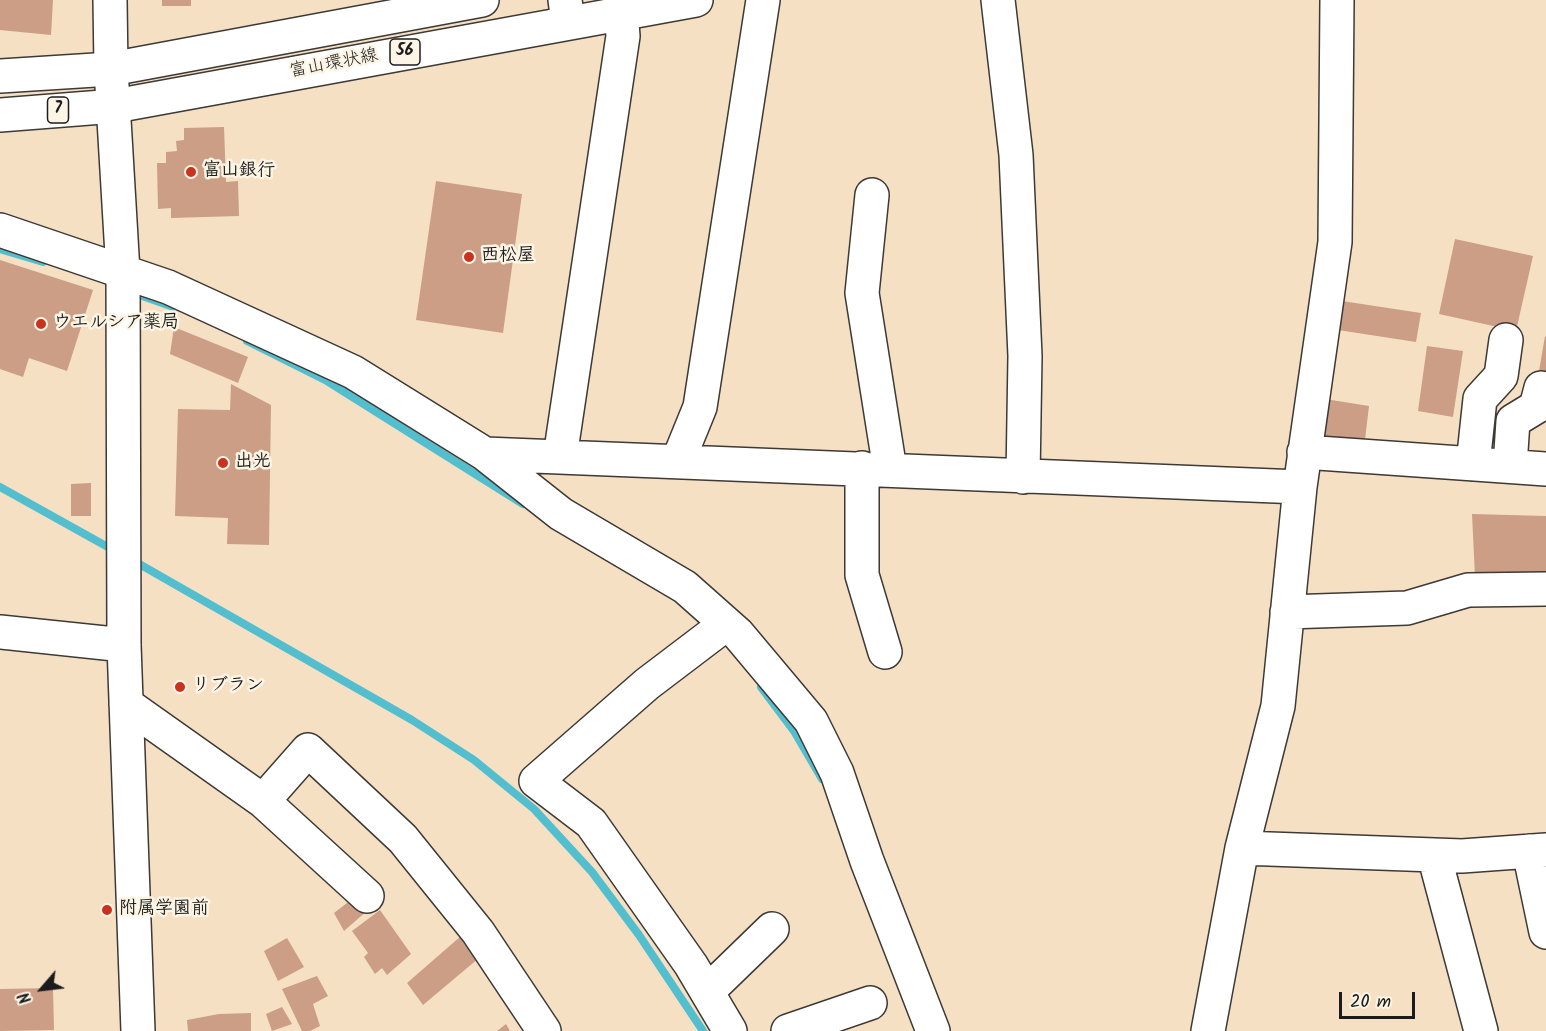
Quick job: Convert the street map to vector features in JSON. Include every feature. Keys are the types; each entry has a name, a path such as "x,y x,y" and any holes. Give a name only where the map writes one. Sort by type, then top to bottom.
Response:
{"street":[{"path":"110,0 111,69 115,106 123,273 124,645 138,1031"},
{"name":"56","path":"111,69 417,5 482,0"},
{"name":"富山環状線","path":"115,106 426,48 566,11 621,12 696,0"},
{"path":"678,461 700,407 763,0"},
{"path":"998,0 1016,156 1025,356 1023,477"},
{"path":"1208,1031 1242,848 1278,706 1304,452 1335,242 1337,0"},
{"path":"417,5 426,48"},
{"path":"560,457 623,36 621,12"},
{"name":"7","path":"0,76 111,69"},
{"name":"7","path":"0,115 115,106"},
{"path":"872,195 862,293 876,469 862,575 885,652"},
{"path":"0,230 168,287 353,372 484,454 561,514 685,587 720,629 738,634 811,721 837,773 867,861 933,1031"},
{"path":"1473,464 1480,399 1501,376 1506,340"},
{"path":"1510,466 1513,421 1536,407 1541,388"},
{"path":"1304,452 1546,469"},
{"path":"484,454 1300,487"},
{"path":"1287,612 1407,608 1468,590 1546,589"},
{"path":"720,629 647,684 536,781 591,823 691,964 730,1031"},
{"path":"0,632 124,645"},
{"path":"126,704 263,801 367,896"},
{"path":"263,801 308,750 403,839 478,932 543,1031"},
{"path":"1242,848 1462,856 1538,851 1546,932"},
{"path":"1434,855 1481,1031"},
{"path":"707,992 772,929"},
{"path":"788,1031 870,1003"}],"building":[{"path":"0,0 53,0 51,35 0,30"},
{"path":"162,0 191,0 191,6 162,6"},
{"name":"富山銀行","path":"224,127 226,182 238,181 239,216 171,218 171,208 158,209 157,163 166,163 166,152 177,151 176,141 184,140 184,128"},
{"name":"西松屋","path":"436,181 522,194 503,333 416,320"},
{"path":"1455,239 1533,256 1516,331 1439,314"},
{"name":"ウエルシア薬局","path":"0,260 93,290 67,371 29,358 23,377 0,369"},
{"path":"1342,301 1421,313 1416,342 1338,330"},
{"path":"174,327 248,357 238,383 170,354"},
{"path":"1546,337 1546,378 1538,377"},
{"path":"1427,346 1463,351 1453,417 1418,411"},
{"name":"出光","path":"231,384 271,405 269,545 227,544 228,518 175,516 178,409 230,410"},
{"path":"1325,399 1369,406 1364,448 1319,442"},
{"path":"91,483 91,516 71,516 71,484"},
{"path":"1472,514 1546,516 1546,576 1475,577"},
{"path":"356,896 368,910 344,931 334,913"},
{"path":"380,910 411,954 387,975 382,968 375,974 364,957 368,953 352,931"},
{"path":"461,936 479,958 423,1005 407,983"},
{"path":"287,938 304,967 278,981 264,951"},
{"path":"317,976 328,996 313,1004 320,1026 310,1031 302,1031 282,989"},
{"path":"53,988 54,1030 0,1031 0,989"},
{"path":"282,1007 292,1024 272,1031 266,1014"},
{"path":"251,1013 251,1031 188,1031 187,1020 219,1014"},
{"path":"506,1024 510,1031 497,1031"}],"waterway":[{"path":"0,249 43,262"},
{"path":"131,292 176,308"},
{"path":"247,341 327,381 523,504"},
{"path":"0,487 115,551"},
{"path":"134,561 412,720 474,760 534,809 592,872 639,935 703,1031"},
{"path":"761,687 794,731 822,779"}],"place":[{"name":"富山銀行","path":"191,172"},
{"name":"西松屋","path":"469,257"},
{"name":"ウエルシア薬局","path":"41,324"},
{"name":"出光","path":"223,463"},
{"name":"リブラン","path":"180,687"},
{"name":"附属学園前","path":"107,910"}]}
